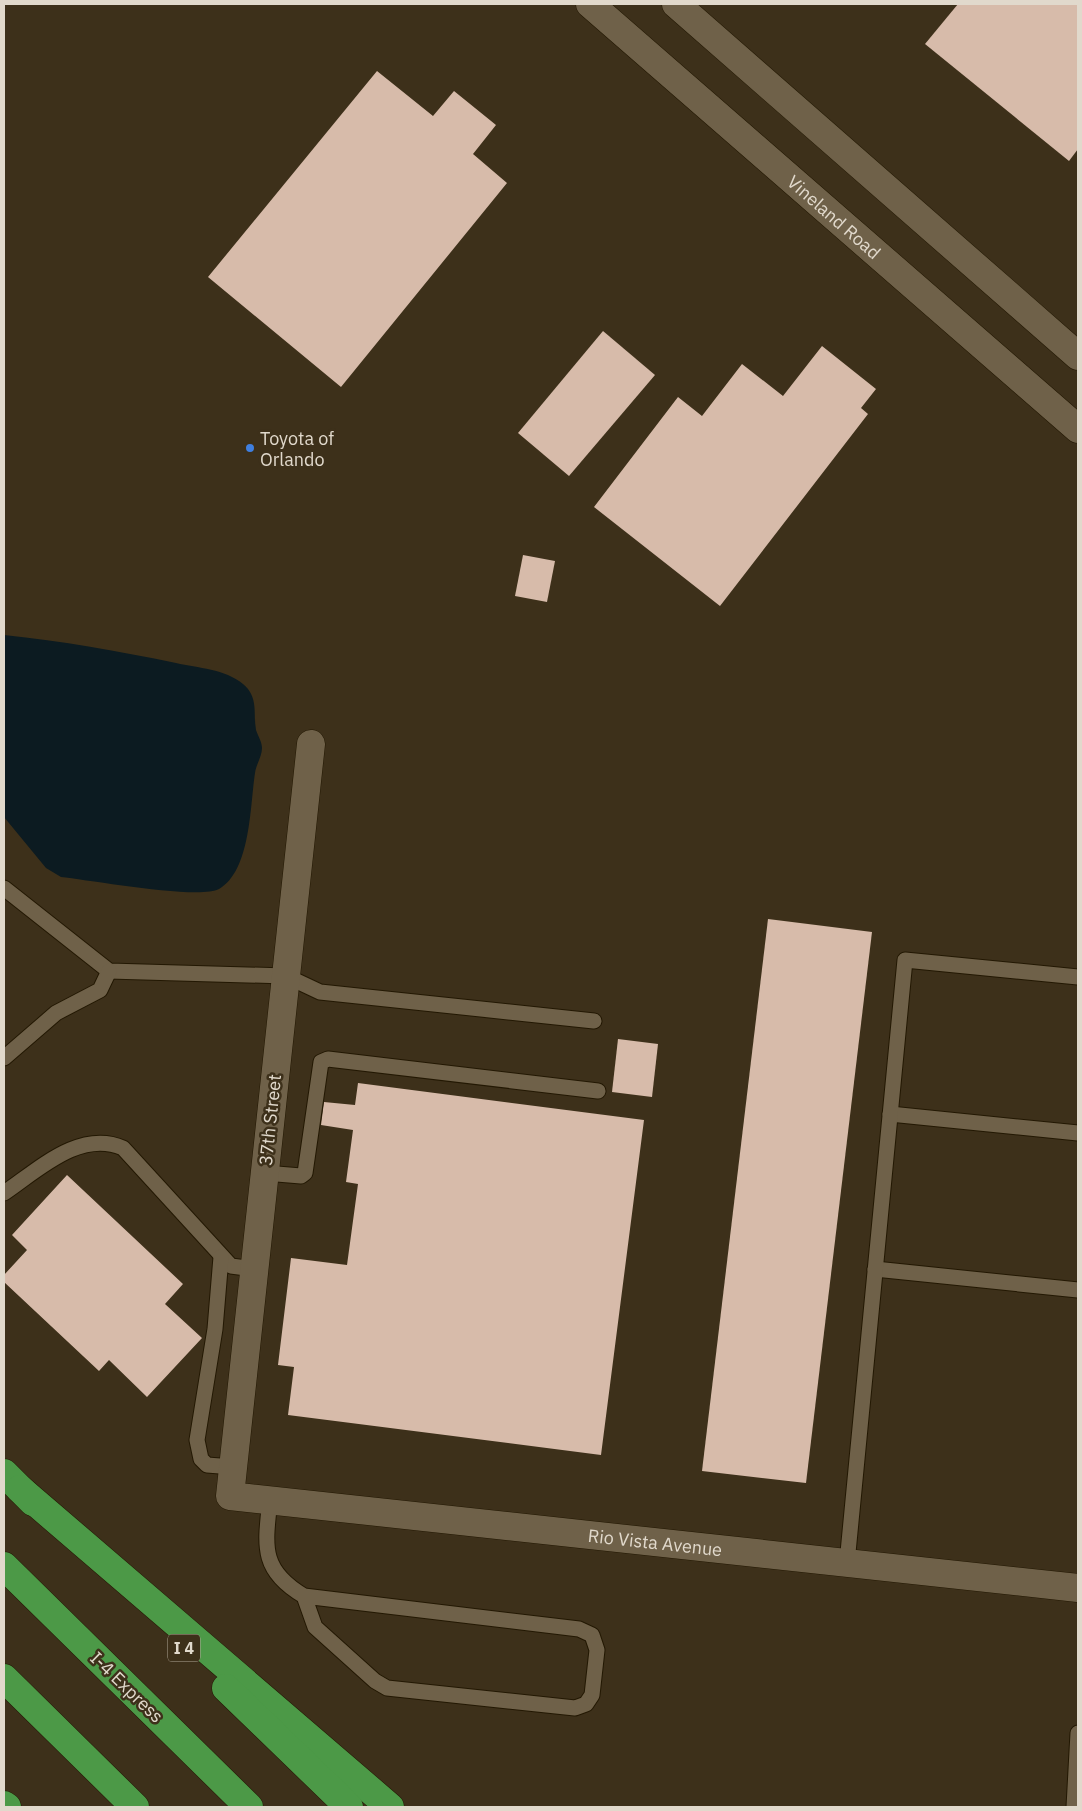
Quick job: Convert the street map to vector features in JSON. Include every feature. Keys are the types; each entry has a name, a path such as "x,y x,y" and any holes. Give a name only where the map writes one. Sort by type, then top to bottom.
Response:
{"highway":[{"name":"I 4","path":"12,1481 349,1807"},
{"path":"12,1481 390,1807"},
{"name":"I-4 Express","path":"4,1566 250,1807"},
{"path":"4,1678 135,1807"}],"street":[{"name":"Vineland Road","path":"590,4 1078,428"},
{"path":"676,4 1078,356"},
{"name":"37th Street","path":"230,1496 311,744"},
{"name":"Rio Vista Avenue","path":"230,1496 1078,1588"}],"lane":[{"path":"4,888 109,971 286,976 320,992 594,1021"},
{"path":"847,1563 905,960 1078,977"},
{"path":"4,1058 56,1013 100,990 109,971"},
{"path":"265,1173 301,1176 305,1173 321,1062 328,1059 598,1091"},
{"path":"890,1114 1078,1133"},
{"path":"4,1193 60,1154 80,1146 113,1144 123,1148 231,1266 254,1269"},
{"path":"221,1257 215,1329 197,1440 201,1459 207,1465 234,1467"},
{"path":"875,1269 1078,1290"},
{"path":"270,1500 266,1535 270,1565 286,1586 304,1596 579,1629 592,1636 598,1650 592,1695 586,1704 574,1708 388,1688 374,1680 315,1626 304,1596"},
{"path":"1074,1807 1078,1733"}],"shaded area":[{"path":"4,635 133,654 211,670 236,679 248,689 253,700 256,730 262,751 255,773 250,819 243,853 230,880 219,889 208,892 168,891 61,877 46,868 4,817"}],"building":[{"path":"958,4 1078,4 1078,149 1069,161 925,44"},
{"path":"377,71 433,116 454,91 496,125 473,154 507,183 341,387 208,277"},
{"path":"603,331 655,375 569,476 518,433"},
{"path":"822,346 876,389 861,408 868,414 720,606 594,507 678,397 702,416 742,364 783,396"},
{"path":"523,555 555,561 547,602 515,596"},
{"path":"768,919 872,932 806,1483 702,1471"},
{"path":"618,1039 658,1044 652,1097 612,1092"},
{"path":"358,1083 644,1120 601,1455 288,1415 294,1367 278,1365 291,1258 347,1265 358,1184 346,1182 353,1130 321,1125 324,1102 355,1105"},
{"path":"67,1175 183,1284 165,1304 202,1338 147,1397 109,1360 99,1371 4,1282 4,1275 27,1250 12,1235"}],"place":[{"name":"Toyota of Orlando","path":"250,448"}]}
